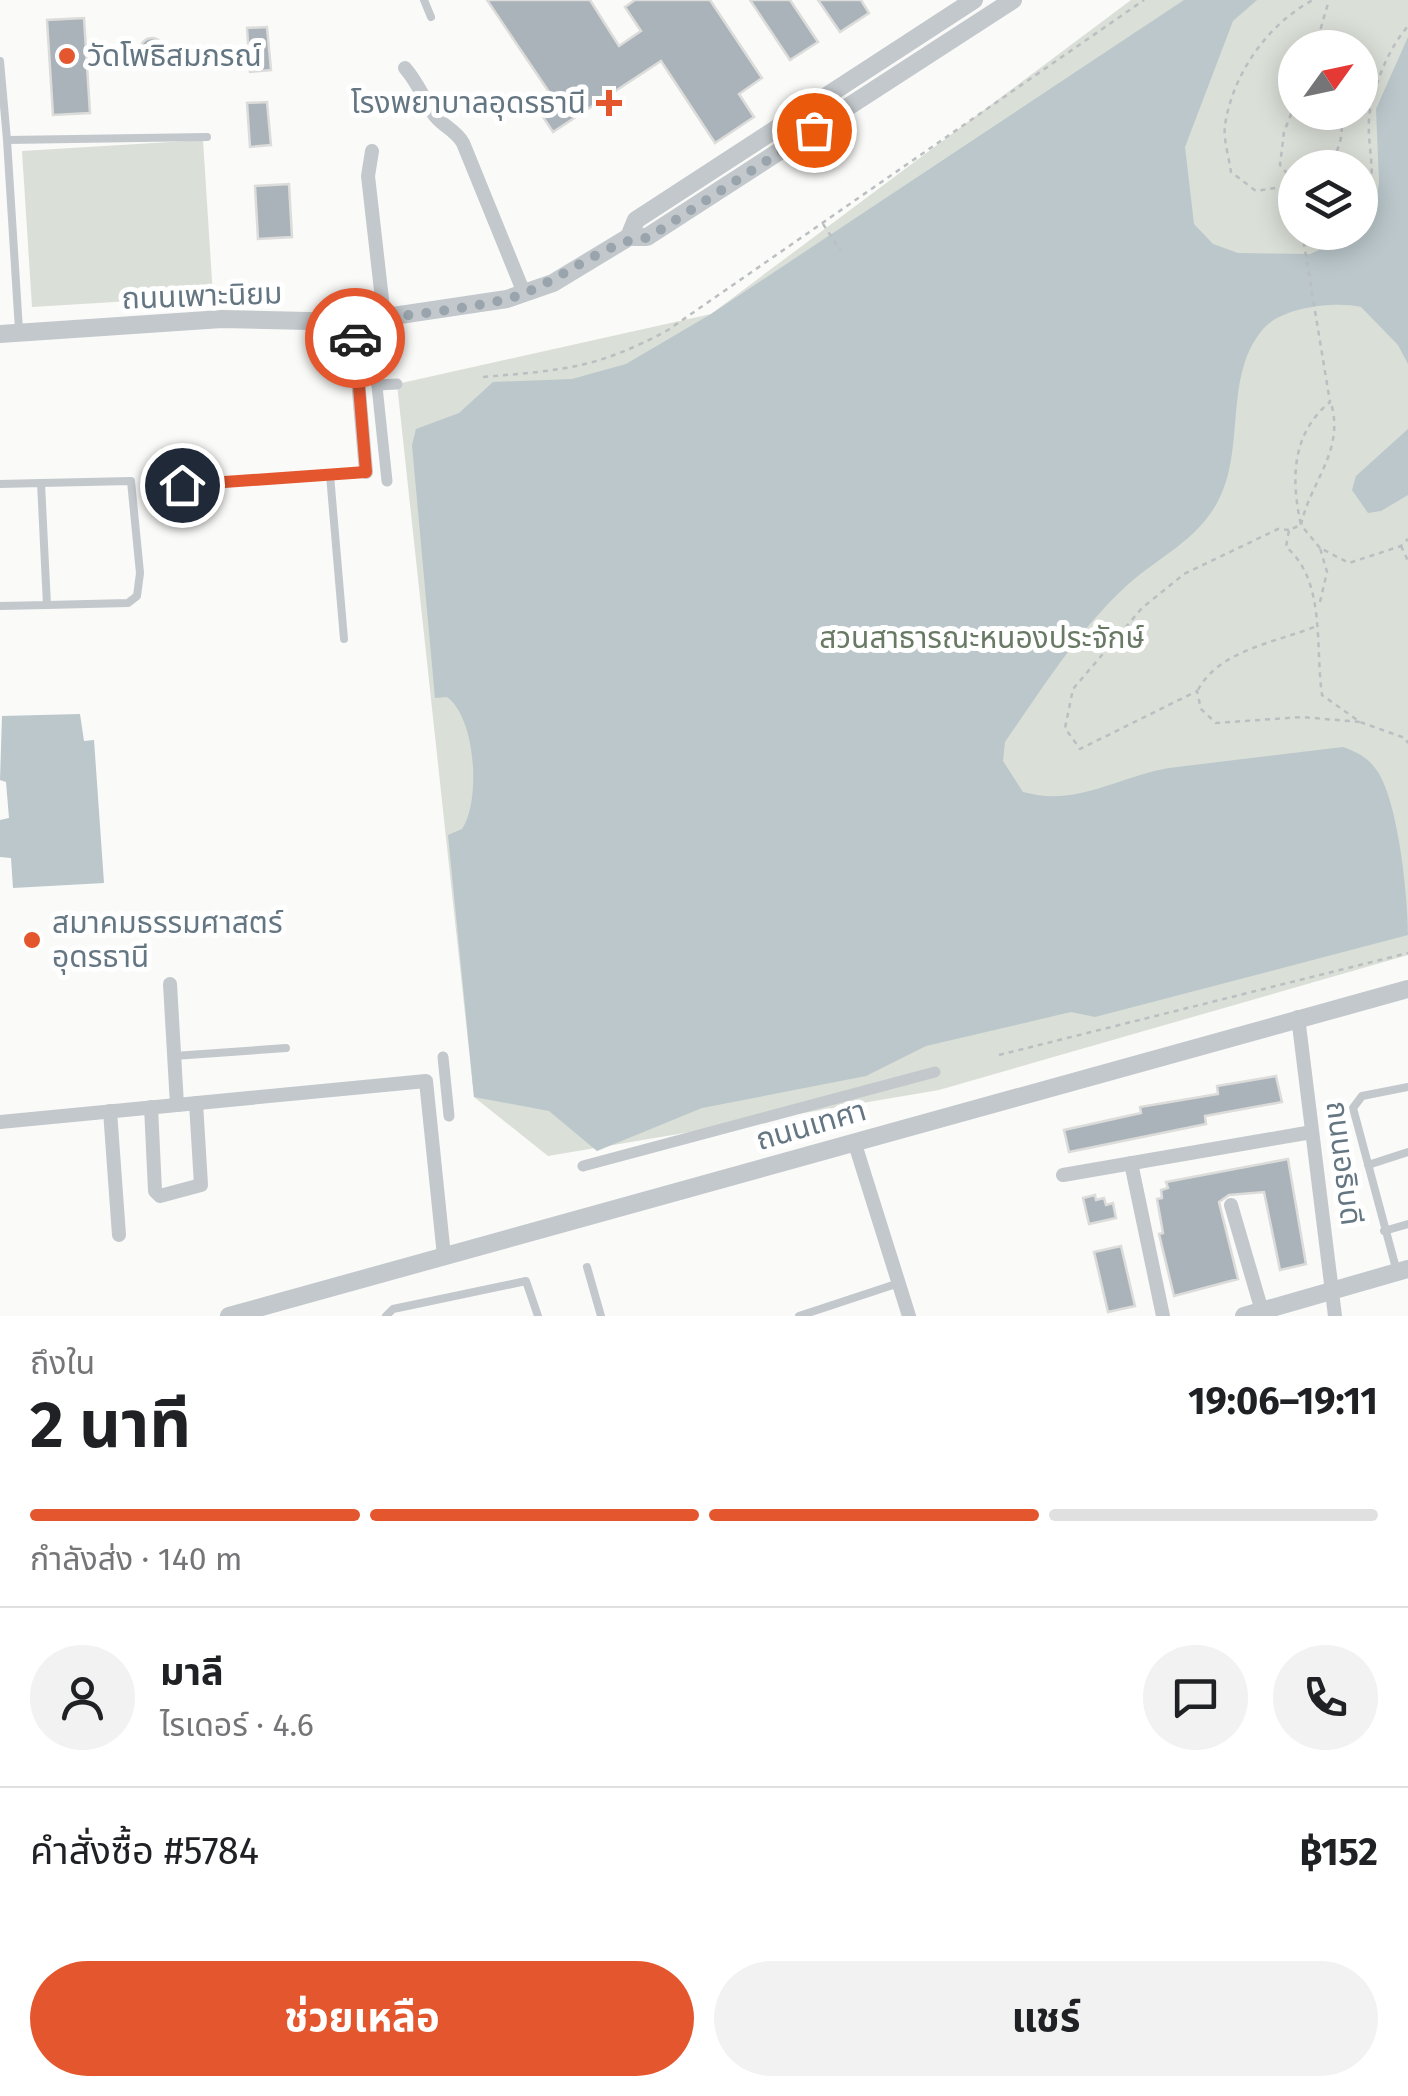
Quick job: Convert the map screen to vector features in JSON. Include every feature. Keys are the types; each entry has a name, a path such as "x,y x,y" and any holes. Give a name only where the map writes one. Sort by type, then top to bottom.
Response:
{"street":[{"name":"ถนนเพาะนิยม","path":"630,237 636,220 974,0"},
{"name":"ถนนเพาะนิยม","path":"9,333 222,319 353,322 524,294 553,283 630,237 648,238 1014,0"},
{"path":"405,68 420,84 434,115 454,129 463,143 524,294"},
{"path":"372,151 368,176 384,318"},
{"path":"353,322 366,472"},
{"path":"387,481 377,381 397,384"},
{"path":"170,984 177,1105"},
{"name":"ถนนเทศา","path":"229,1316 1298,1017 1408,990"},
{"name":"ถนนอธิบดี","path":"1298,1017 1335,1316"},
{"path":"444,1056 449,1116"},
{"path":"583,1166 934,1072"},
{"path":"0,1122 426,1081 444,1256"},
{"path":"151,1107 155,1191 160,1196 201,1185 196,1103"},
{"path":"110,1111 120,1235"},
{"path":"1063,1175 1312,1132"},
{"path":"854,1142 910,1316"},
{"path":"1131,1163 1164,1316"},
{"path":"1231,1205 1253,1314 1402,1270"}],"lane":[{"path":"424,0 431,18"},
{"path":"0,61 7,140 9,333"},
{"path":"7,140 207,137"},
{"path":"182,485 366,472"},
{"path":"330,475 344,639"},
{"path":"0,484 131,481 140,573 137,596 128,604 0,606"},
{"path":"41,483 47,604"},
{"path":"174,1056 286,1048"},
{"path":"1402,1270 1384,1231 1353,1108 1356,1101 1408,1087"},
{"path":"1368,1164 1408,1152"},
{"path":"1384,1231 1408,1224"},
{"path":"587,1267 601,1316"},
{"path":"386,1316 393,1309 526,1281 538,1316"},
{"path":"799,1316 899,1282"}],"path":[{"path":"483,377 570,370 616,358 668,330 1144,0"},
{"path":"1278,187 1256,191 1231,172 1225,128 1238,80 1264,40 1294,10 1313,0"},
{"path":"1321,30 1330,0"},
{"path":"1370,150 1369,112 1392,44 1408,26"},
{"path":"822,223 842,251"},
{"path":"1301,524 1306,498 1327,470 1334,429 1305,250"},
{"path":"1330,402 1317,412 1299,450 1292,484 1301,524 1320,548 1327,572 1317,626 1322,696 1360,722"},
{"path":"1301,524 1289,530 1278,529 1184,574 1142,608 1073,689 1066,728 1080,749 1197,692 1208,671 1238,654 1317,626"},
{"path":"1289,530 1286,547 1298,556 1319,604"},
{"path":"1320,548 1349,562 1401,546 1408,540"},
{"path":"1401,546 1408,562"},
{"path":"1197,692 1201,709 1216,723 1302,717 1360,722 1406,738 1408,743"},
{"path":"999,1055 1408,953"}],"green space":[{"name":"สวนสาธารณะหนองประจักษ์","path":"1131,0 1408,0 1408,955 939,1090 548,1156 474,1097 397,384 711,314"},
{"path":"203,140 213,296 32,307 22,151"}],"shaded area":[{"name":"สวนสาธารณะหนองประจักษ์","path":"1184,0 1257,0 1233,21 1185,147 1194,224 1213,244 1238,253 1378,250 1378,104 1408,37 1408,364 1398,345 1361,307 1310,307 1284,315 1264,328 1243,368 1231,460 1217,503 1197,529 1134,579 1090,624 1005,742 1003,761 1023,792 1061,796 1169,768 1343,747 1364,757 1375,768 1390,801 1404,873 1408,935 1095,1017 1071,1012 926,1046 866,1076 702,1108 597,1151 549,1111 474,1097 448,835 462,829 468,816 472,760 470,741 457,708 447,697 435,698 412,445 416,429 459,413 493,382 572,379 626,364 711,314"},
{"path":"1408,429 1408,495 1381,511 1368,513 1352,490 1356,476"},
{"path":"80,714 84,741 94,740 104,883 13,888 11,858 0,857 0,820 9,818 6,782 0,780 2,716"}],"building":[{"path":"487,0 590,0 619,46 641,31 625,7 635,0 710,0 762,78 739,94 754,117 715,143 661,61 553,132 533,102 549,92"},
{"path":"750,0 790,0 818,42 790,60"},
{"path":"818,0 861,0 869,13 840,32"},
{"path":"84,18 90,113 53,115 47,20"},
{"path":"267,27 271,70 250,72 247,28"},
{"path":"152,38 164,50 152,62 140,50"},
{"path":"267,102 271,145 250,147 247,103"},
{"path":"289,184 292,237 258,239 255,186"},
{"path":"1276,1076 1282,1102 1205,1116 1206,1124 1069,1152 1064,1130 1141,1113 1140,1107 1218,1094 1217,1086"},
{"path":"1288,1159 1306,1264 1280,1270 1264,1192 1229,1195 1219,1202 1238,1279 1174,1296 1159,1234 1163,1233 1157,1199 1162,1198 1161,1190 1168,1188 1166,1182"},
{"path":"1095,1195 1096,1200 1104,1198 1106,1205 1113,1203 1116,1218 1089,1224 1083,1198"},
{"path":"1121,1246 1135,1306 1108,1312 1094,1252"}],"way so far":[{"path":"355,338 353,322 507,299 553,283 630,237 648,238 814,130"}],"place":[{"name":"วัดโพธิสมภรณ์","path":"67,56"},
{"name":"โรงพยาบาลอุดรธานี","path":"609,103"},
{"name":"สมาคมธรรมศาสตร์ อุดรธานี","path":"32,940"}],"route":[{"path":"182,485 366,472 355,338"}]}
